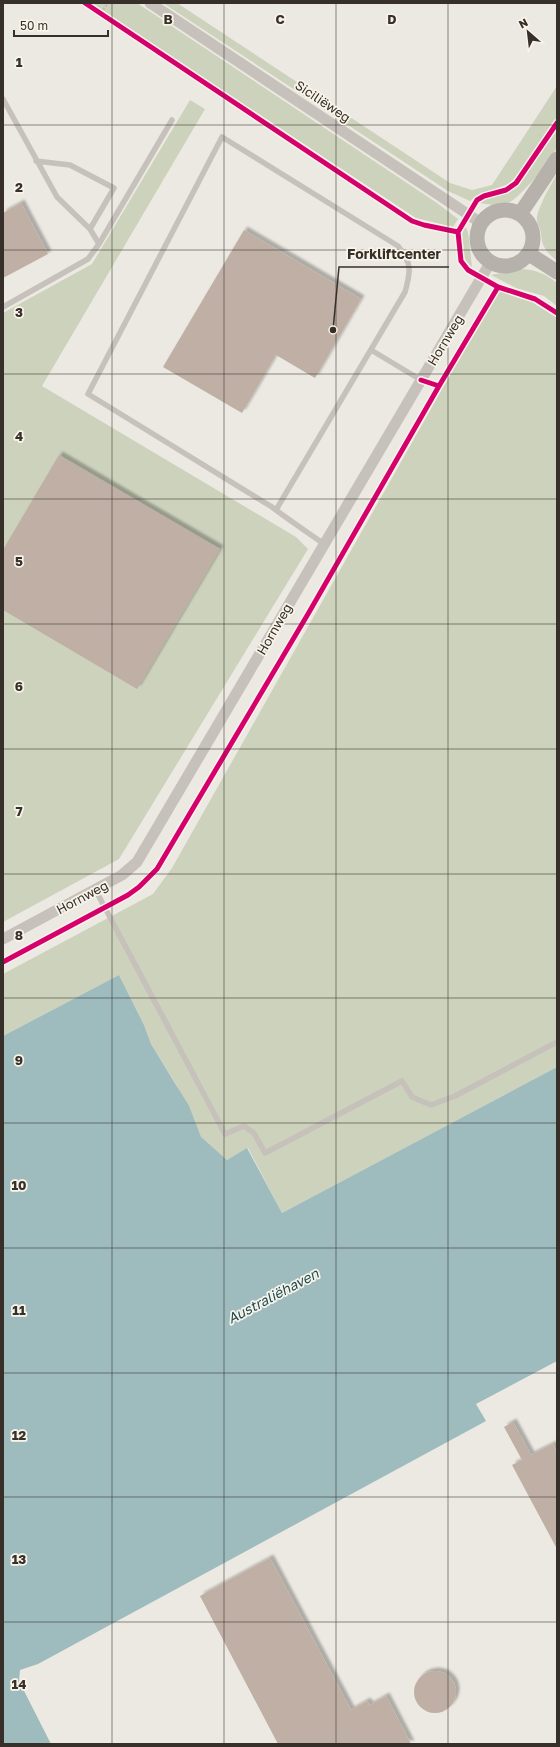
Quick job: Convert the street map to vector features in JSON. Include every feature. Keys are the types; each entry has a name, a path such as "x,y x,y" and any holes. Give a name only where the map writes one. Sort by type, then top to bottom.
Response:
{"street":[{"name":"Siciliëweg","path":"150,3 481,223"},
{"path":"520,214 557,159"},
{"path":"503,210 520,214 532,228 533,246 529,254 523,260 507,267 490,263 483,257 476,240 481,223 491,214 503,210"},
{"path":"529,254 557,272"},
{"name":"Hornweg","path":"3,939 122,875 137,862 490,263"}],"lane":[{"path":"3,100 56,197 90,229 99,244"},
{"path":"3,307 88,260 99,244 172,120"},
{"path":"276,510 405,292 410,276 410,264 398,246 222,137 88,394 276,510 324,544"},
{"path":"36,161 70,165 114,188 90,229"},
{"path":"371,350 421,380"},
{"path":"95,889 225,1134 244,1126 254,1133 265,1154 402,1082 412,1097 431,1105 455,1096 557,1042"}],"path":[{"path":"101,14 108,3"},
{"path":"96,10 107,18"}],"green space":[{"path":"90,3 137,3 437,203 458,219 453,227 416,218"},
{"path":"163,3 177,3 450,183 472,190 492,185 557,86 557,118 525,166 509,184 479,194 470,201 448,191"},
{"path":"190,100 205,109 42,386 296,537 308,549 119,859 3,922 3,313 92,264"},
{"path":"557,127 557,146 555,151 544,167 515,199 510,202 495,205 480,203 515,189"},
{"path":"557,174 557,261 547,252 542,242 541,231 537,223 537,216 548,190"},
{"path":"465,225 468,232 472,267 465,259 462,248 461,241"},
{"path":"520,269 540,273 557,283 557,306 544,296 516,288 491,275"},
{"path":"498,290 532,302 557,318 557,1067 282,1213 248,1148 227,1160 201,1138 176,1084 151,1044 144,1025 119,975 3,1036 3,974 153,894 172,868"}],"water":[{"name":"Australiëhaven","path":"119,975 144,1025 151,1044 189,1106 201,1137 227,1160 247,1148 282,1213 557,1067 557,1361 476,1404 486,1421 38,1664 20,1670 19,1681 51,1744 3,1744 3,1036"}],"building":[{"path":"21,203 48,254 3,278 3,213"},
{"path":"244,230 361,299 315,378 276,355 242,413 163,367"},
{"path":"59,455 220,549 137,689 3,610 3,550"},
{"path":"513,1422 531,1455 553,1444 557,1452 557,1549 512,1465 522,1460 504,1427"},
{"path":"270,1558 351,1710 367,1701 370,1705 386,1696 411,1744 278,1744 200,1596"},
{"path":"435,1671 450,1677 456,1692 450,1707 435,1713 420,1707 414,1692 420,1677"}],"cycle path":[{"path":"85,3 412,221 458,232"},
{"path":"557,123 516,183 506,190 484,196 477,200 458,232 461,261 468,270 498,287 535,299 557,313"},
{"path":"421,380 439,386 498,287"},
{"path":"3,962 128,895 139,887 157,869 308,614 439,386"}],"place":[{"name":"Forkliftcenter","path":"333,330"}]}
